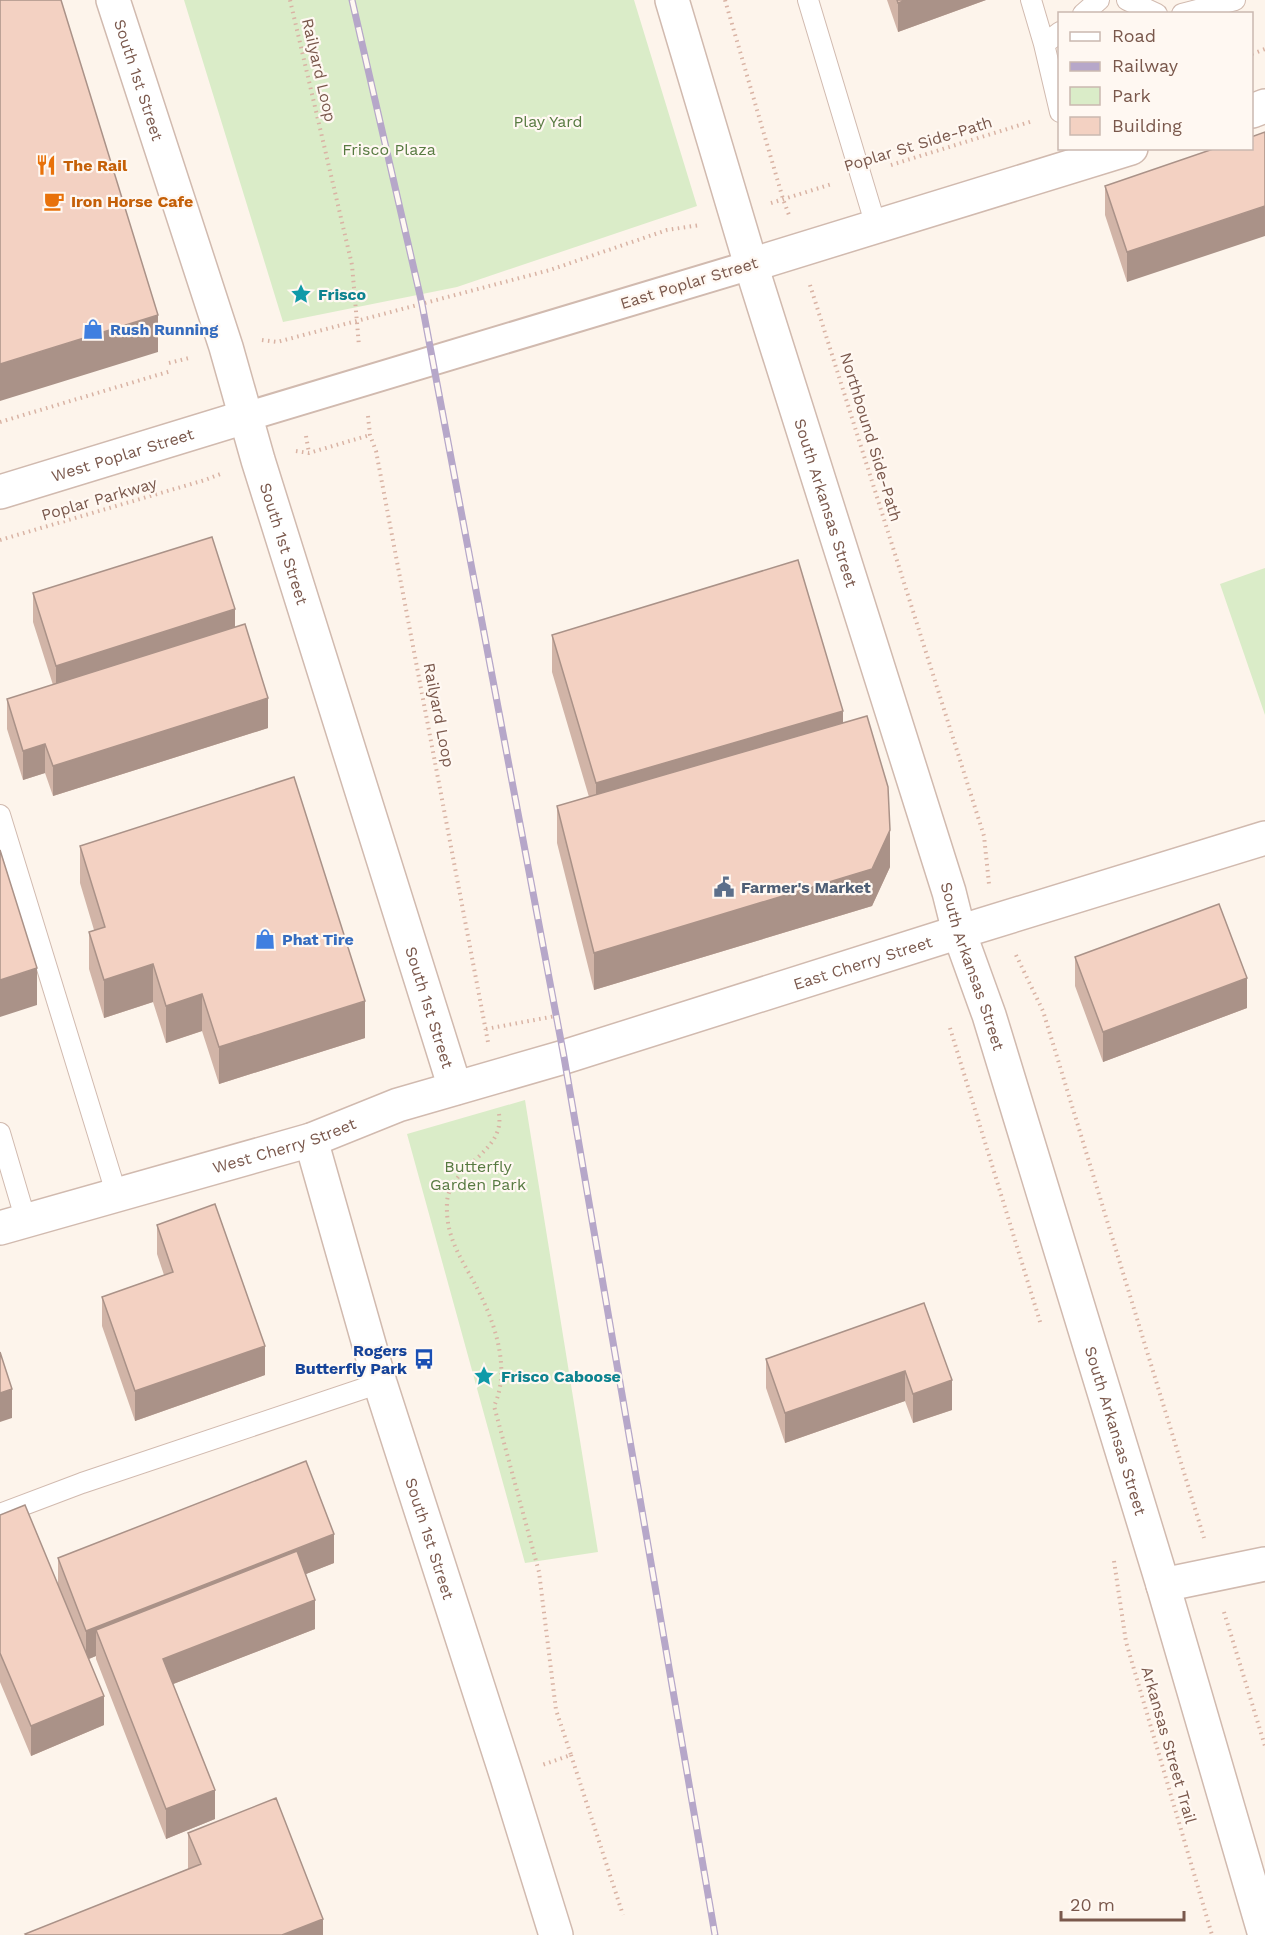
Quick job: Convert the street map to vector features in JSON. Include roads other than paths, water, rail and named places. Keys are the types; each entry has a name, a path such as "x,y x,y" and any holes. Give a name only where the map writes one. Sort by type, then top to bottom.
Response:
{"street":[{"name":"South 1st Street","path":"113,0 226,347 245,417 455,1088"},
{"name":"South Arkansas Street","path":"672,0 751,265 949,892 959,932 989,1015 1163,1585 1265,1935"},
{"name":"East Poplar Street","path":"245,417 803,249 1073,157 1118,150"},
{"name":"West Poplar Street","path":"0,492 245,417"},
{"name":"East Cherry Street","path":"564,1057 1265,838"},
{"name":"West Cherry Street","path":"13,1225 311,1140 398,1105 564,1057"},
{"name":"South 1st Street","path":"311,1140 380,1383 556,1935"},
{"path":"1163,1585 1265,1564"}],"lane":[{"path":"808,0 876,226"},
{"path":"1030,0 1052,38 1058,101"},
{"path":"1085,12 1100,0"},
{"path":"1127,0 1153,12"},
{"path":"1190,12 1235,0"},
{"path":"0,814 117,1196"},
{"path":"0,1133 13,1225"},
{"path":"0,1514 82,1483 380,1383"}],"railway":[{"path":"352,0 422,304 564,1057 715,1935"}],"place":[{"name":"The Rail","path":"46,165"},
{"name":"Iron Horse Cafe","path":"54,201"},
{"name":"Frisco","path":"301,294"},
{"name":"Rush Running","path":"93,329"},
{"name":"Farmer's Market","path":"724,887"},
{"name":"Phat Tire","path":"265,939"},
{"name":"Rogers Butterfly Park","path":"424,1359"},
{"name":"Frisco Caboose","path":"484,1376"}],"park label":[{"name":"Play Yard","path":"548,121"},
{"name":"Frisco Plaza","path":"389,149"},
{"name":"Butterfly Garden Park","path":"478,1175"}]}
